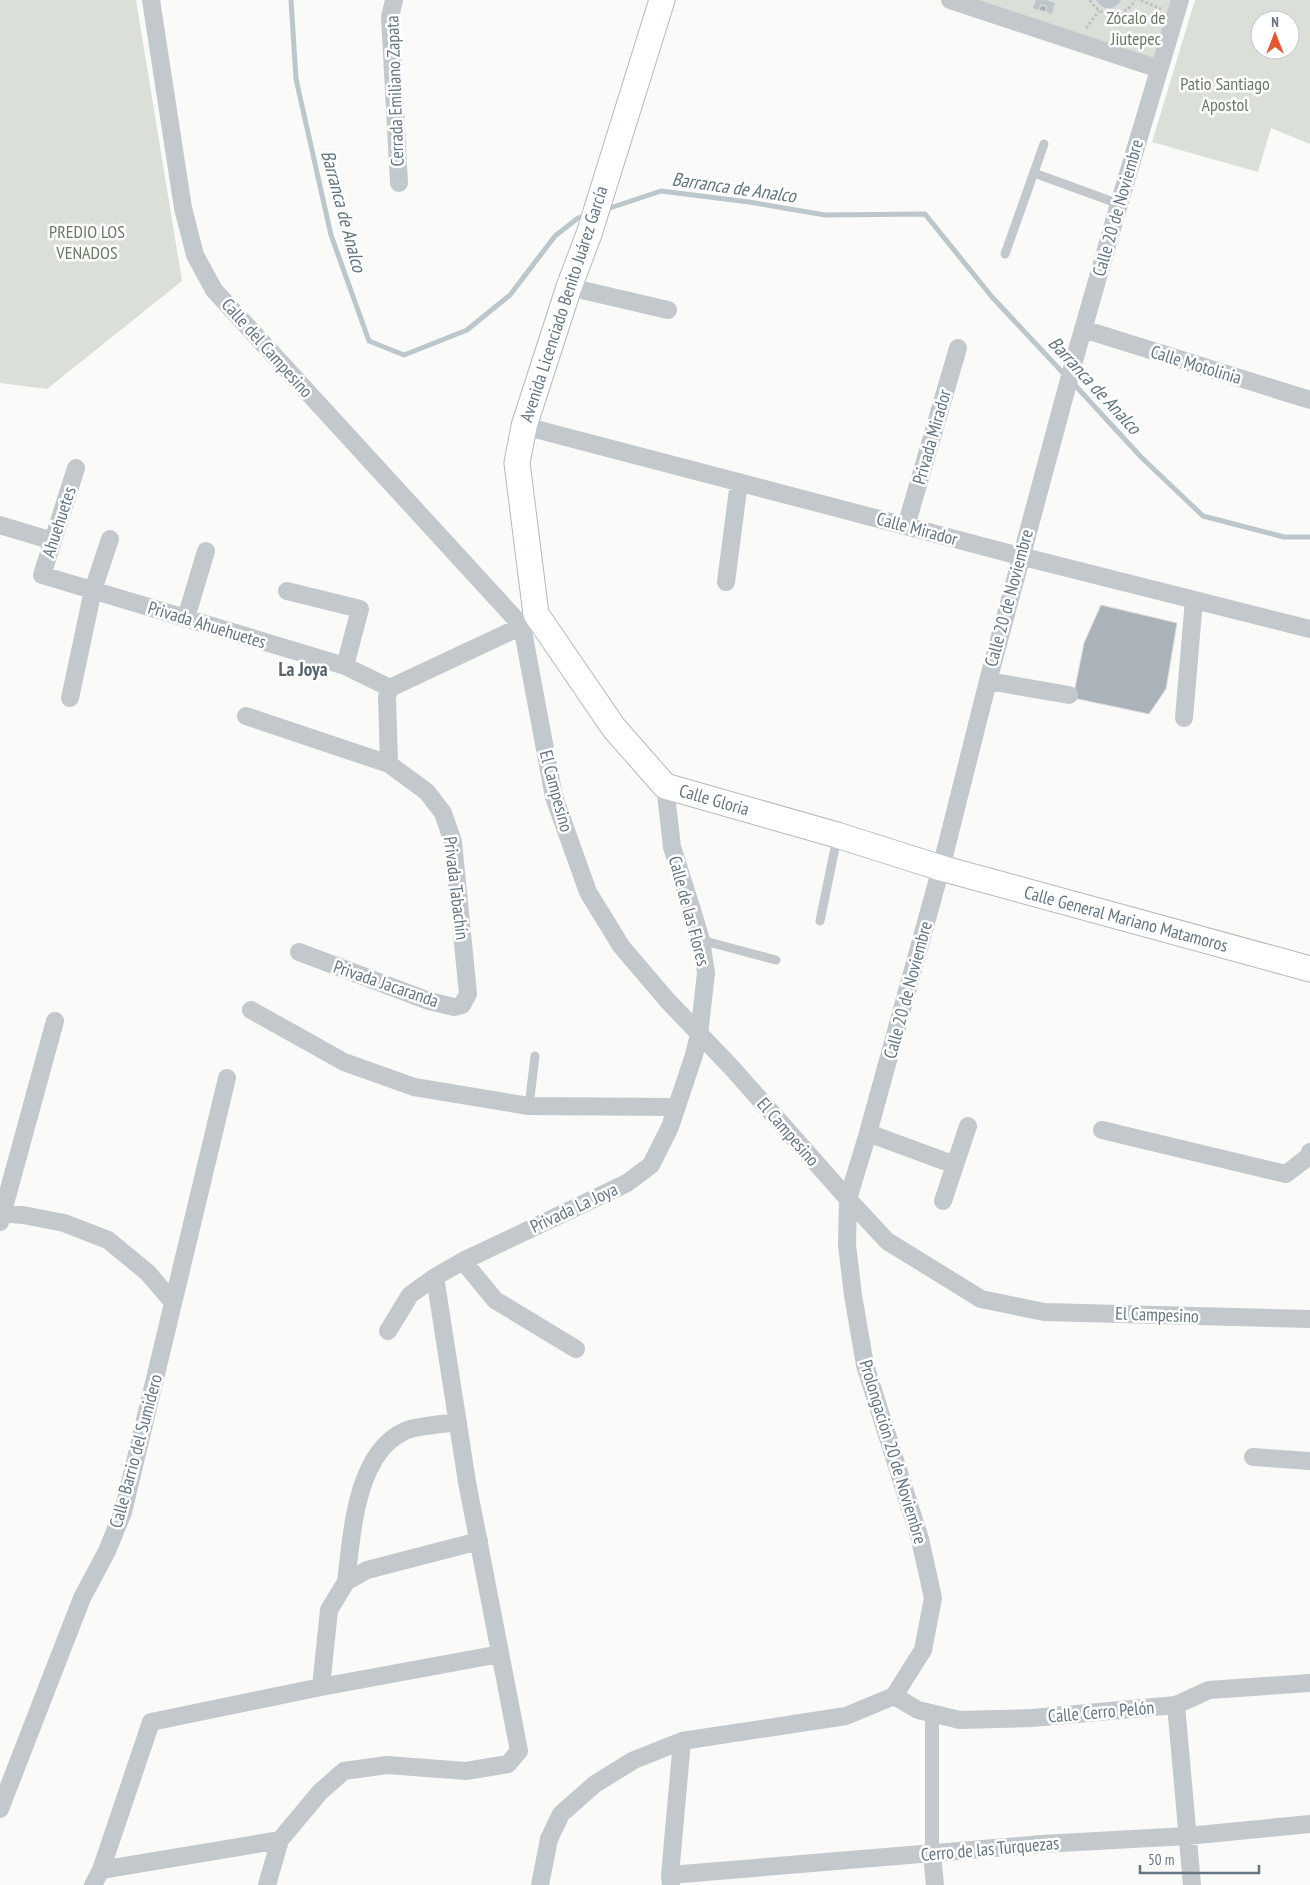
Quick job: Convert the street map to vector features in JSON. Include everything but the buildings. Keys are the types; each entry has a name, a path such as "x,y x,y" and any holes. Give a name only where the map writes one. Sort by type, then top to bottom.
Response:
{"main road":[{"name":"Avenida Licenciado Benito Juárez García","path":"529,620 517,463 524,426 569,287 589,234 662,0"},
{"name":"Calle Gloria","path":"529,620 614,728 665,786 941,868"},
{"name":"Calle General Mariano Matamoros","path":"941,868 1310,970"}],"street":[{"name":"Calle del Campesino","path":"151,0 183,208 195,255 214,290 529,620"},
{"name":"Cerrada Emiliano Zapata","path":"394,0 390,17 399,183"},
{"path":"950,0 1159,70"},
{"name":"Calle 20 de Noviembre","path":"848,1199 941,868 1020,556 1074,361 1178,8"},
{"path":"569,287 668,310"},
{"name":"Calle Motolinia","path":"1083,329 1310,400"},
{"name":"Privada Mirador","path":"906,526 958,348"},
{"name":"Calle Mirador","path":"524,426 1020,556 1310,629"},
{"name":"Ahuehuetes","path":"42,575 76,468"},
{"path":"726,582 739,482"},
{"path":"0,525 53,540"},
{"path":"70,698 93,590 110,539"},
{"path":"186,618 206,551"},
{"name":"Privada Ahuehuetes","path":"42,575 345,666 390,688"},
{"path":"287,591 360,609 345,666"},
{"path":"1184,718 1194,600"},
{"path":"389,764 387,697 390,688 529,620"},
{"name":"El Campesino","path":"529,620 554,798 588,892 621,946 888,1241 981,1300 1044,1312 1310,1319"},
{"path":"988,681 1069,695"},
{"name":"Privada Tabachín","path":"246,716 389,764 427,792 443,812 453,842 468,994"},
{"name":"Calle de las Flores","path":"665,786 672,847 701,940 706,972 700,1035"},
{"name":"Privada Jacaranda","path":"299,952 429,1001 454,1007 462,1005 468,994"},
{"path":"251,1010 344,1062 414,1087 529,1106 677,1107"},
{"path":"55,1021 1,1216 22,1215 64,1223 108,1240 148,1273 173,1302"},
{"name":"Privada La Joya","path":"388,1331 410,1296 435,1277 463,1261 627,1183 651,1164 670,1127 700,1035"},
{"name":"Calle Barrio del Sumidero","path":"0,1809 82,1598 123,1512 227,1078"},
{"path":"942,1201 968,1126"},
{"path":"1102,1130 1286,1174 1308,1156 1310,1152"},
{"path":"868,1133 955,1164"},
{"name":"Prolongación 20 de Noviembre","path":"848,1199 847,1244 852,1295 865,1366 920,1539 933,1598 923,1650 894,1696"},
{"path":"463,1261 495,1300 576,1349"},
{"path":"267,1885 280,1840 320,1792 344,1770 386,1765 466,1771 508,1764 519,1751 479,1541 435,1277"},
{"path":"321,1687 329,1610 346,1582 355,1510 369,1469 386,1444 405,1430 458,1422"},
{"path":"1253,1457 1310,1461"},
{"path":"346,1582 367,1570 479,1541"},
{"path":"97,1877 151,1722 321,1687 500,1654"},
{"name":"Calle Cerro Pelón","path":"894,1696 918,1710 960,1720 1032,1718 1176,1705 1209,1690 1310,1683"},
{"path":"540,1885 549,1839 561,1814 595,1784 634,1760 682,1742 846,1716 894,1696"},
{"path":"1176,1705 1192,1885"},
{"path":"932,1714 932,1854 935,1885"},
{"path":"670,1880 682,1742"},
{"name":"Cerro de las Turquezas","path":"670,1880 1042,1844 1187,1836 1310,1824"},
{"path":"97,1877 280,1840"}],"lane":[{"path":"1005,254 1044,144"},
{"path":"1034,173 1119,204"},
{"path":"820,921 837,836"},
{"path":"701,940 776,960"},
{"path":"529,1106 535,1056"}],"path":[{"path":"1090,0 1099,11 1107,14 1116,14 1130,8 1135,0"},
{"path":"1141,0 1178,8"}],"green space":[{"name":"PREDIO LOS VENADOS","path":"0,0 136,0 182,281 47,389 0,383"},
{"name":"Zócalo de Jiutepec","path":"965,0 1179,0 1156,64"},
{"name":"Patio Santiago Apostol","path":"1195,0 1310,0 1310,144 1271,128 1258,172 1152,142"}],"shaded area":[{"path":"1036,0 1046,0 1055,3 1052,14 1046,12 1047,6 1041,4 1039,10 1033,8"},
{"path":"1096,0 1121,0 1112,8 1105,8"}],"waterway":[{"name":"Barranca de Analco","path":"291,0 296,79 331,235 369,341 404,355 467,330 510,295 555,236 578,218 587,215"},
{"name":"Barranca de Analco","path":"604,210 661,191 749,202 825,215 925,214 992,297 1065,375"},
{"name":"Barranca de Analco","path":"1073,383 1141,457 1203,516 1284,537 1310,537"}],"district":[{"name":"La Joya","path":"303,669"}]}
